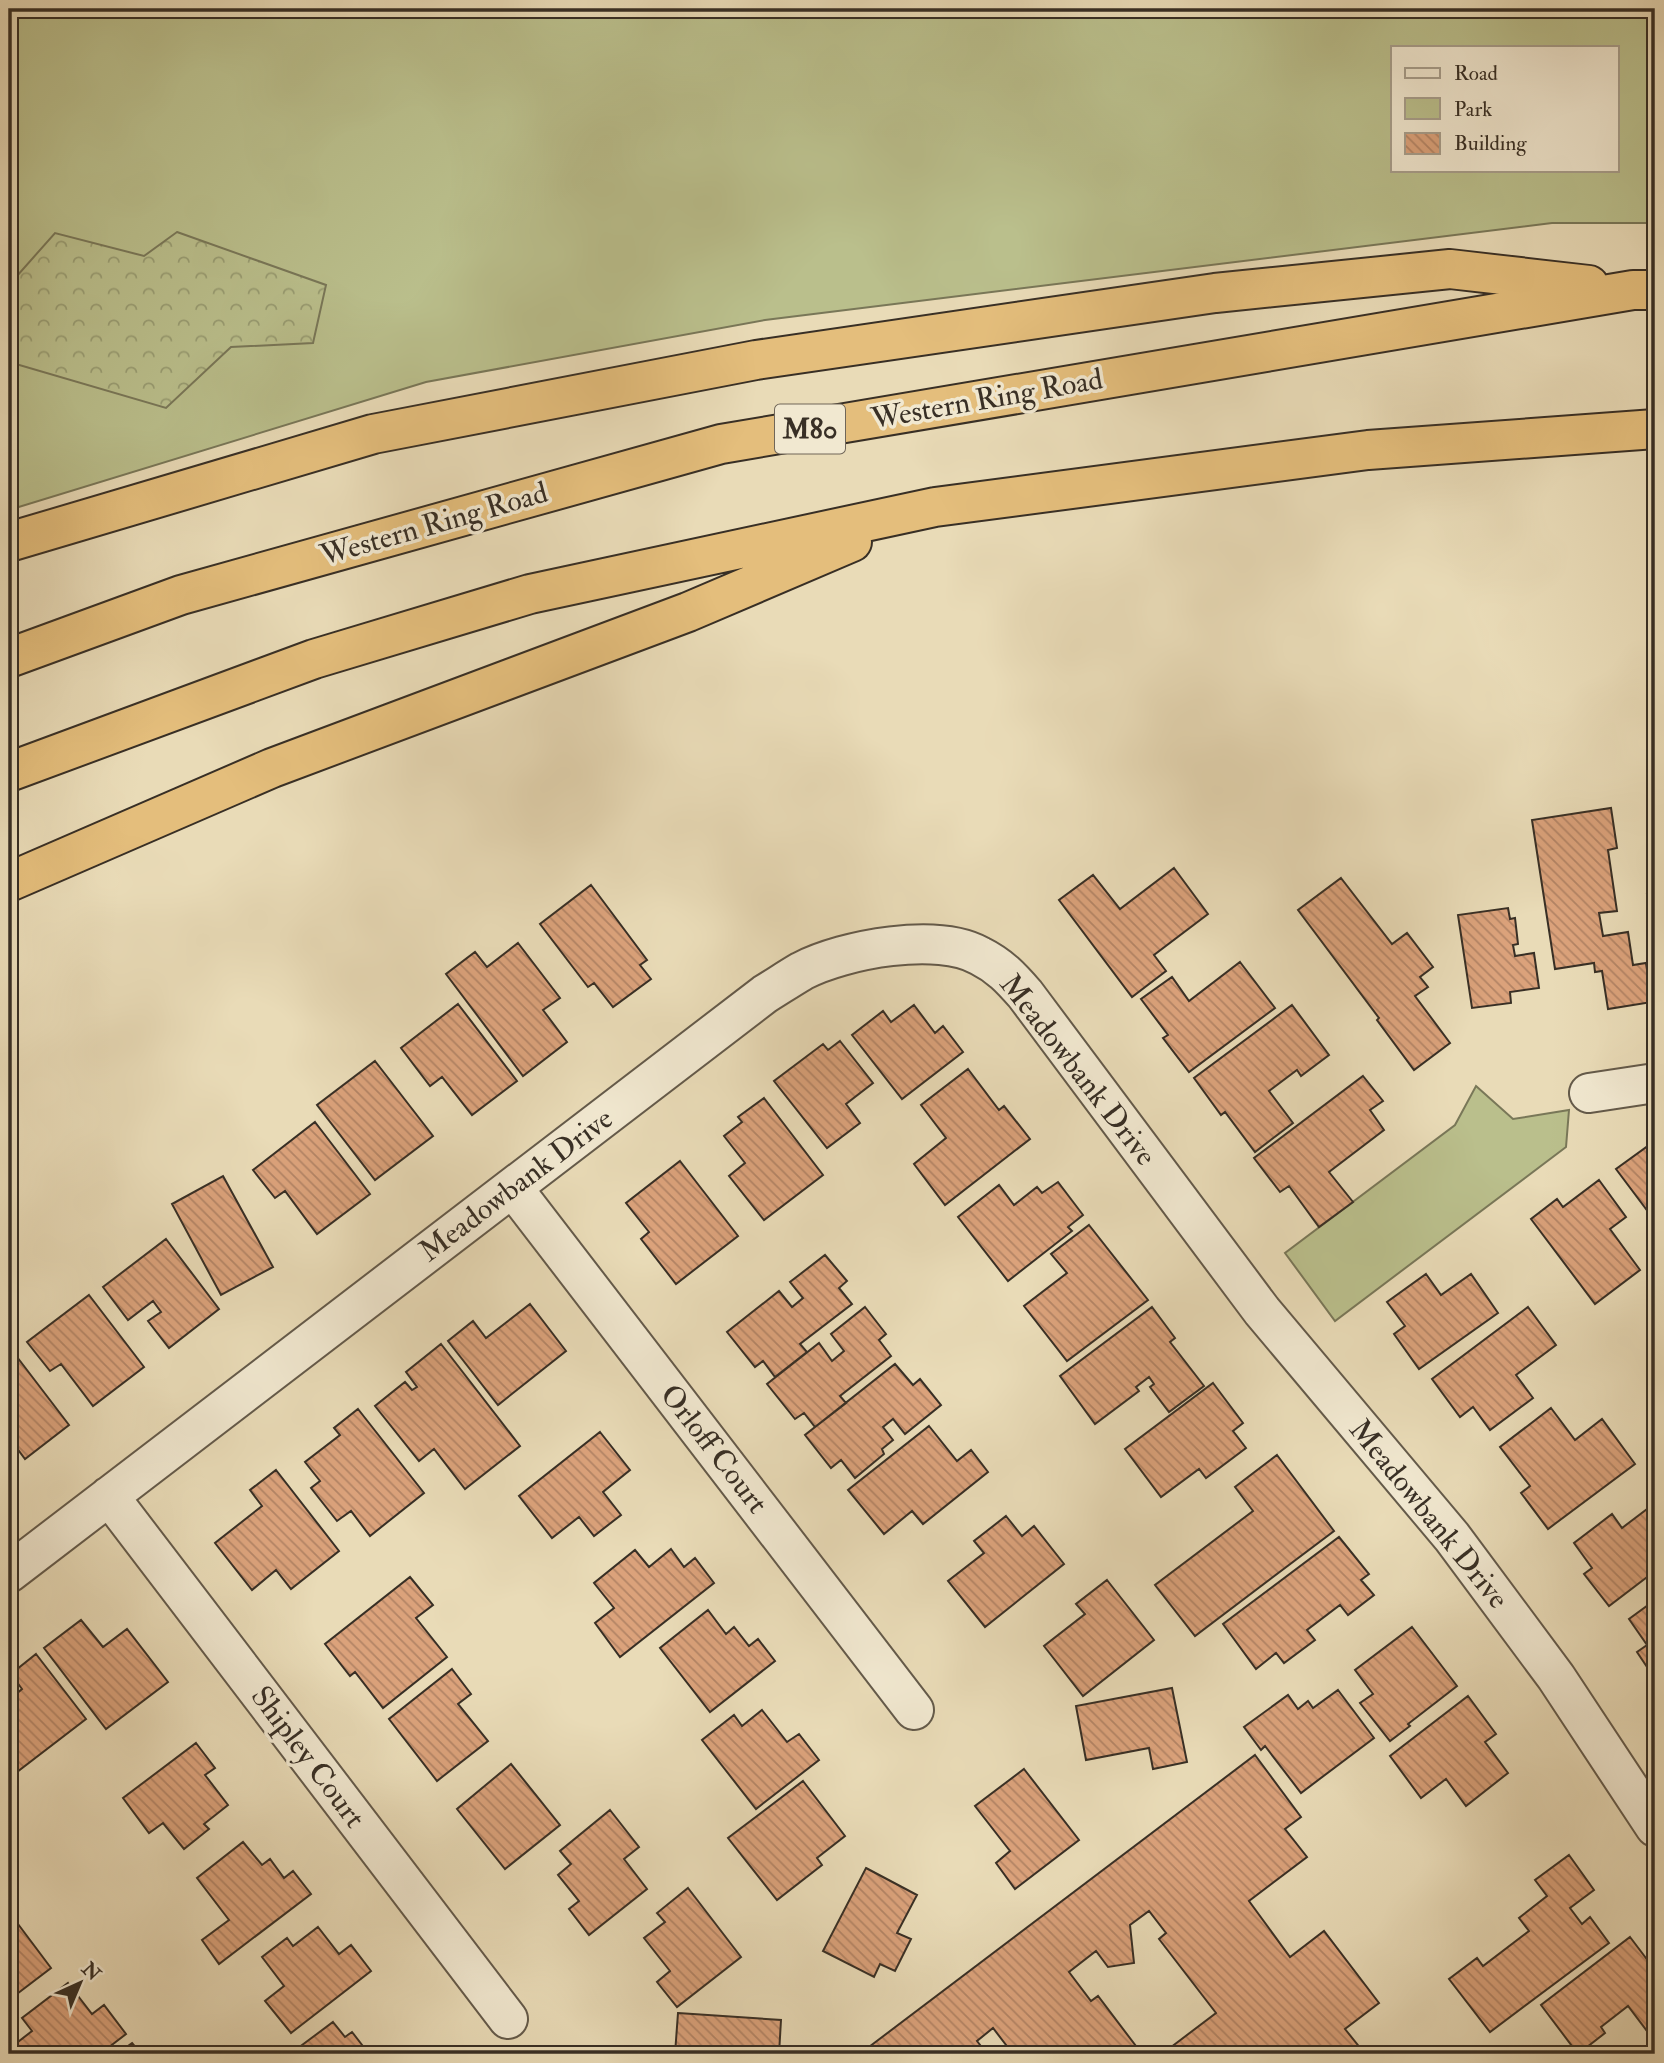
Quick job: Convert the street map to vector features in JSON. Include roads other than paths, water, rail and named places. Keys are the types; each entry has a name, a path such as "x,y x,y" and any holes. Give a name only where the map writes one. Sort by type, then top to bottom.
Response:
{"highway":[{"path":"9,542 373,434 757,359 1215,293 1450,269 1644,290"},
{"name":"Western Ring Road","path":"9,658 181,595 721,444 1644,290"},
{"path":"9,772 314,659 530,594 934,507 1368,450 1655,429"},
{"path":"9,882 272,768 688,612 934,507"}],"street":[{"name":"Meadowbank Drive","path":"9,1573 765,994 803,970 849,954 917,944 950,945 978,954 1004,970 1025,994 1262,1311 1452,1537 1556,1677 1655,1827"},
{"path":"1589,1093 1655,1083"},
{"name":"Orloff Court","path":"513,1188 914,1710"},
{"name":"Shipley Court","path":"109,1496 508,2019"}]}
